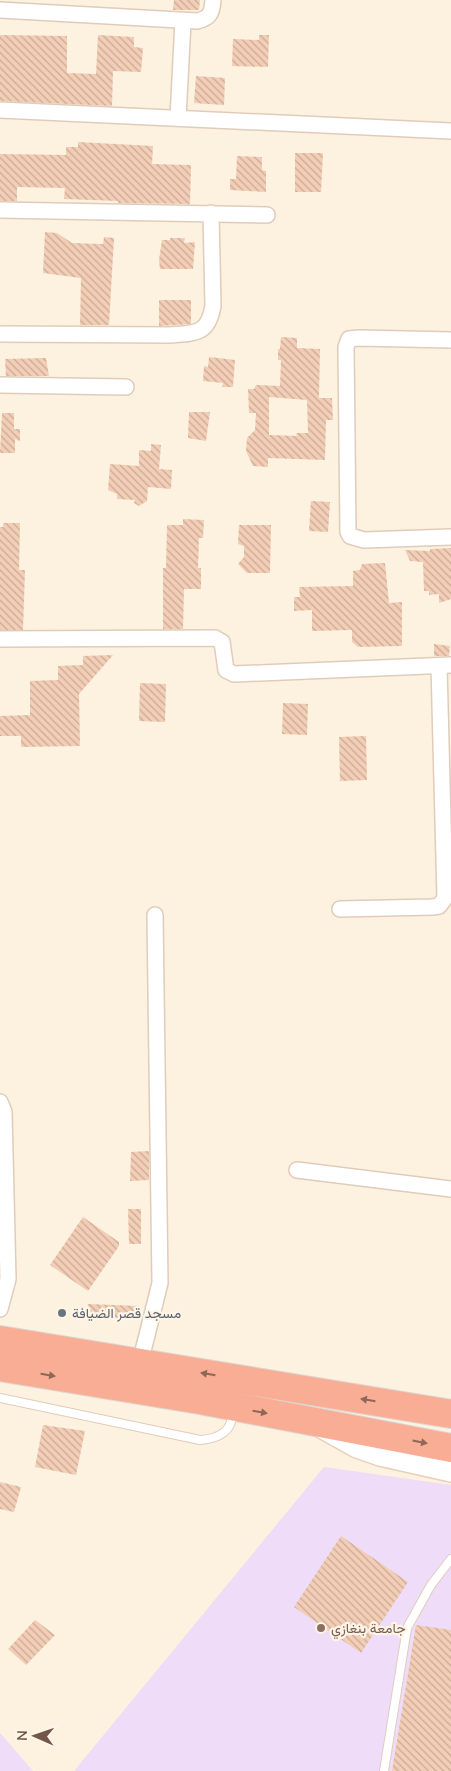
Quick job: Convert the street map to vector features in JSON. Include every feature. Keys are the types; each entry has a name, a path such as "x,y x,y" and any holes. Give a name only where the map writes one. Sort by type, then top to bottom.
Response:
{"highway":[{"path":"0,1340 451,1414"},
{"path":"0,1368 308,1420 448,1467"}],"street":[{"path":"0,10 197,21 210,16 213,11 213,0"},
{"path":"178,118 183,21"},
{"path":"0,110 451,131"},
{"path":"0,210 267,214"},
{"path":"0,334 170,335 202,330 211,318 213,306 211,213"},
{"path":"451,340 358,338 349,339 346,347 348,532 350,536 364,540 451,537"},
{"path":"0,385 126,387"},
{"path":"0,639 214,638 222,642 226,670 234,674 445,665 445,898 439,906 432,907 340,908"},
{"path":"140,1363 160,1284 155,915"},
{"path":"0,1102 4,1112 4,1266 8,1279 0,1309"},
{"path":"297,1170 451,1190"}],"lane":[{"path":"0,1398 200,1440 220,1436 228,1429 233,1418 232,1407"},
{"path":"384,1771 406,1628 431,1585 451,1559"}],"shaded area":[{"name":"جامعة بنغازي","path":"324,1467 451,1485 451,1771 74,1771"},
{"path":"0,1733 33,1771 0,1771"}],"building":[{"path":"174,0 200,0 199,10 173,10"},
{"path":"0,35 67,36 67,73 96,74 98,35 134,37 134,47 143,48 141,72 113,71 112,106 0,101"},
{"path":"259,35 269,35 268,67 232,66 233,39 259,40"},
{"path":"196,76 225,78 224,105 194,103"},
{"path":"78,142 153,146 152,164 191,165 190,204 118,203 118,201 64,199 65,188 17,187 17,201 0,201 0,154 66,155 66,147 78,147"},
{"path":"295,153 323,153 321,192 295,192"},
{"path":"237,156 262,157 262,170 266,171 266,192 230,190 230,179 236,179"},
{"path":"45,232 57,233 72,243 103,244 104,237 114,238 109,325 80,325 81,278 43,273"},
{"path":"170,238 185,238 184,243 195,242 193,269 160,269 159,260 162,240 170,240"},
{"path":"159,300 191,300 191,324 159,326"},
{"path":"281,337 297,338 297,348 320,349 319,398 332,398 333,420 326,420 325,460 268,458 268,467 253,466 246,451 247,438 255,430 256,413 249,413 248,389 254,389 256,385 280,386 281,360 278,360 278,349 280,349","holes":["269,397 307,400 308,433 296,433 297,436 269,435"]},
{"path":"209,357 235,360 233,387 222,387 223,383 203,381 204,366 208,367"},
{"path":"46,358 49,376 6,376 5,359"},
{"path":"189,412 210,412 206,441 188,438"},
{"path":"2,413 14,413 14,429 20,429 20,441 15,439 15,453 0,453"},
{"path":"151,444 161,445 159,469 172,470 171,489 148,487 147,501 139,506 134,503 135,500 117,499 117,494 108,490 110,464 139,466 139,450 151,451"},
{"path":"311,501 330,502 328,532 309,531"},
{"path":"183,519 204,520 203,538 199,538 198,568 201,568 201,589 184,589 183,629 163,629 163,568 166,568 167,525 183,525"},
{"path":"3,523 20,523 19,570 25,570 23,630 0,630 0,527 3,527"},
{"path":"239,525 271,525 270,573 247,573 238,564 244,557 244,546 238,544"},
{"path":"451,548 451,599 439,603 439,594 429,595 429,591 424,591 423,562 410,561 405,550 430,551 430,549"},
{"path":"385,563 389,603 402,602 402,646 358,647 352,642 352,630 312,631 312,610 294,611 294,597 300,597 299,587 353,586 353,571 360,570 362,564"},
{"path":"434,644 450,646 449,656 434,656"},
{"path":"113,655 79,694 80,746 21,747 21,736 0,736 0,716 30,715 30,681 58,680 58,666 83,665 83,656"},
{"path":"140,683 166,684 165,722 139,721"},
{"path":"283,703 308,704 307,735 282,734"},
{"path":"366,736 367,780 340,781 339,737"},
{"path":"149,1151 149,1180 130,1181 131,1152"},
{"path":"128,1209 141,1209 141,1244 129,1244"},
{"path":"83,1217 119,1242 119,1246 88,1291 50,1265"},
{"path":"88,1304 139,1306 139,1319 87,1316"},
{"path":"43,1425 85,1431 76,1475 35,1467"},
{"path":"0,1482 21,1487 14,1512 0,1509"},
{"path":"341,1536 408,1582 361,1653 294,1607"},
{"path":"35,1620 55,1635 26,1665 8,1649"},
{"path":"416,1625 451,1630 451,1771 392,1771"}],"place":[{"name":"مسجد قصر الضيافة","path":"62,1313"},
{"name":"جامعة بنغازي","path":"321,1628"}]}
